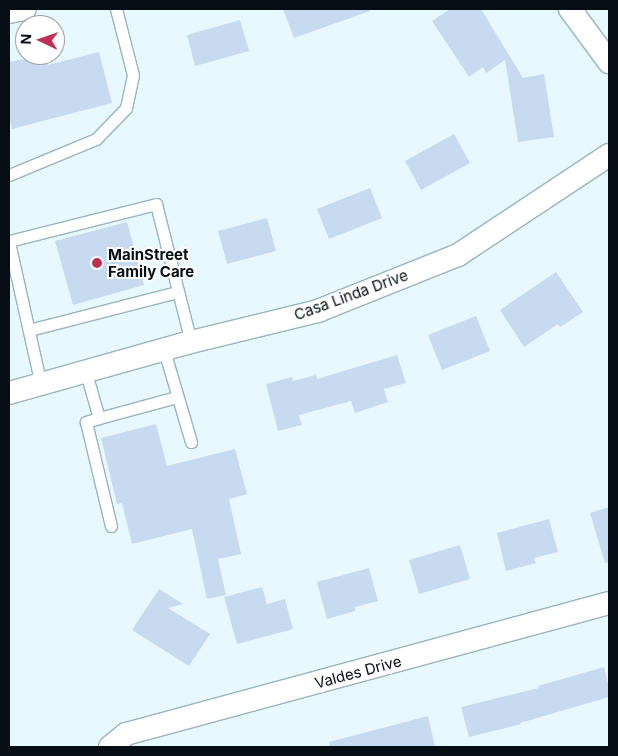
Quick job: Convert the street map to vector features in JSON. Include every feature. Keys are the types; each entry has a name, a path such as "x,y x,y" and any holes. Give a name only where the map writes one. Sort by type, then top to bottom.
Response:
{"street":[{"path":"9,12 25,9"},
{"path":"570,9 609,62"},
{"name":"Casa Linda Drive","path":"9,393 86,373 191,342 318,311 458,256 609,155"},
{"name":"Valdes Drive","path":"110,747 126,734 609,603"}],"lane":[{"path":"9,174 96,139 126,108 133,75 116,9"},
{"path":"41,384 9,241 156,204 191,342"},
{"path":"29,330 177,292"},
{"path":"164,350 191,442"},
{"path":"86,373 99,418"},
{"path":"111,526 86,422 177,397"}],"building":[{"path":"283,9 370,9 370,11 294,38"},
{"path":"450,9 481,9 523,78 544,74 554,137 518,142 505,60 486,73 483,67 469,77 432,21"},
{"path":"240,20 249,51 195,66 187,35"},
{"path":"99,52 112,103 12,129 9,116 9,62 15,61 15,65 65,65 65,61"},
{"path":"454,134 470,163 421,190 405,161"},
{"path":"370,188 382,218 329,239 317,209"},
{"path":"267,218 276,251 227,264 218,231"},
{"path":"127,222 144,285 73,305 55,241"},
{"path":"556,272 583,312 560,327 558,324 524,347 500,310"},
{"path":"476,316 490,351 442,370 428,335"},
{"path":"397,355 406,383 384,389 388,402 355,413 351,401 299,415 302,425 278,431 266,384 292,377 293,381 316,375 317,379"},
{"path":"156,424 167,466 235,449 247,494 229,499 241,554 218,559 226,595 207,599 192,529 132,544 122,503 117,504 101,438"},
{"path":"609,507 609,562 605,563 590,513"},
{"path":"549,519 558,552 534,558 536,563 506,571 497,533"},
{"path":"460,545 470,579 419,594 409,560"},
{"path":"369,568 378,601 355,607 355,611 327,619 317,582"},
{"path":"262,587 267,604 285,599 293,629 237,644 224,597"},
{"path":"159,589 183,604 168,608 210,634 189,666 132,630"},
{"path":"604,667 609,687 609,697 521,724 469,737 461,707 539,688 538,686"},
{"path":"428,716 435,747 330,747 329,742"}],"place":[{"name":"MainStreet Family Care","path":"97,263"}]}
